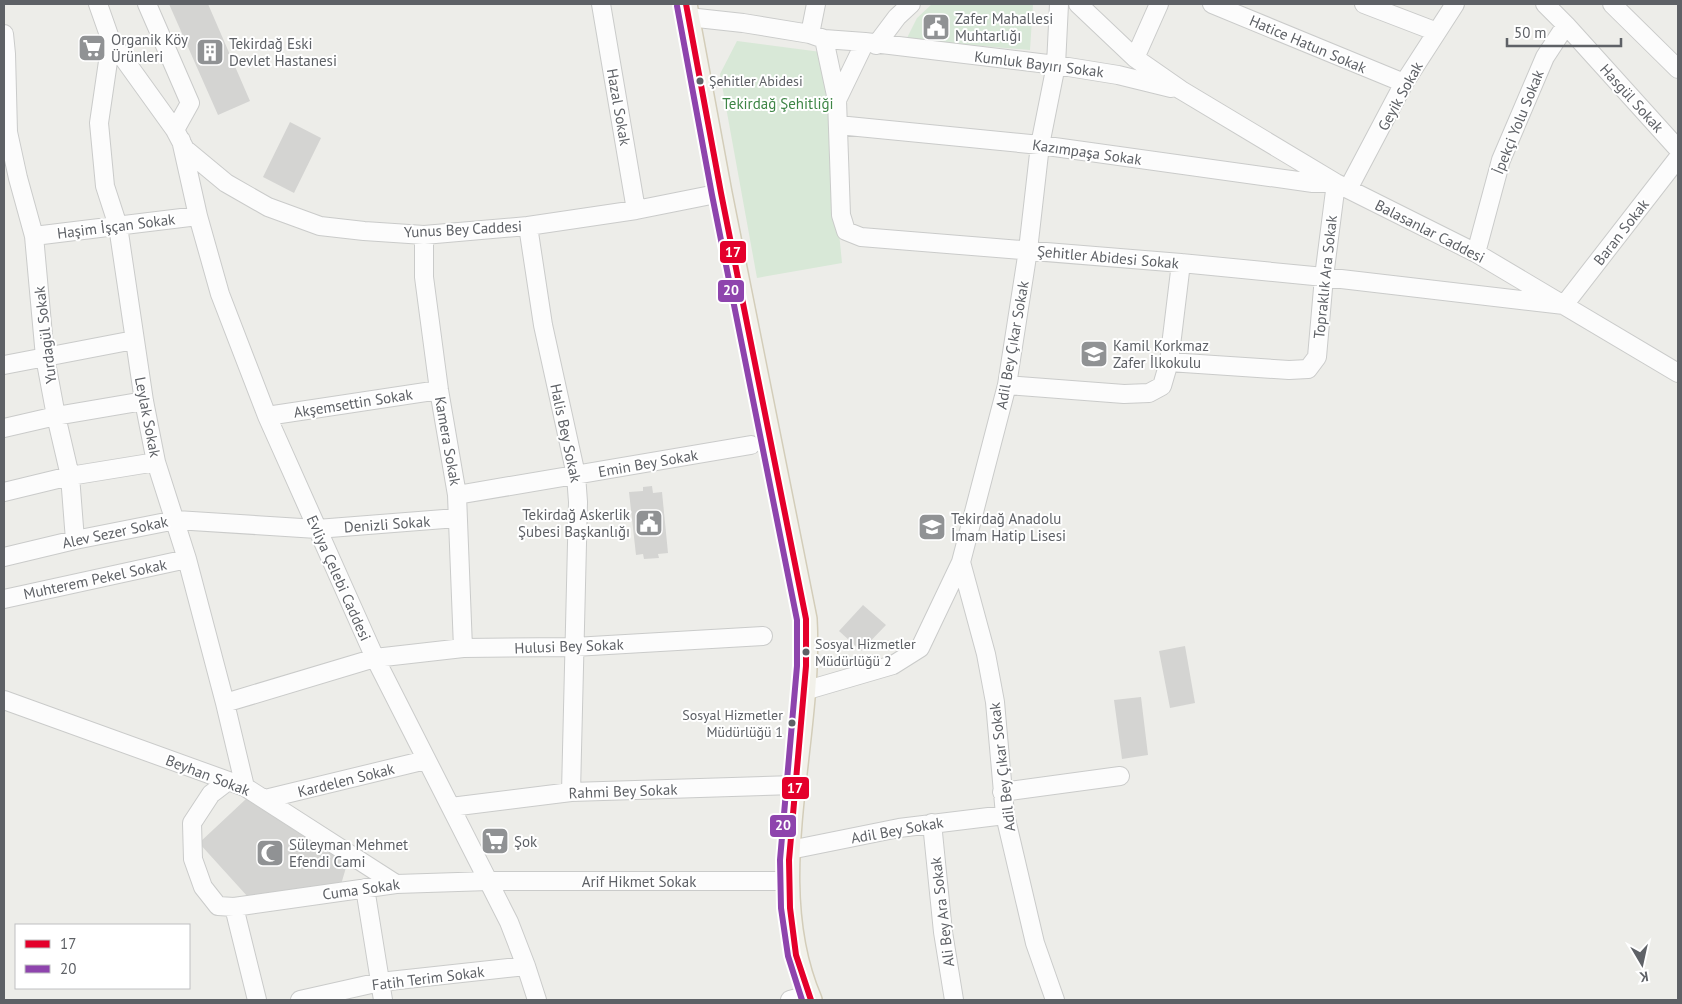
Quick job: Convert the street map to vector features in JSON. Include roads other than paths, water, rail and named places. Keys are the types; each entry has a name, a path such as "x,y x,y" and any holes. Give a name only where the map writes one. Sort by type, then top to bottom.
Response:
{"main road":[{"path":"687,10 721,193 806,619 807,654 795,785 789,881 792,928 803,999"}],"street":[{"name":"Yunus Bey Caddesi","path":"98,4 111,41 178,135 185,149 226,183 268,207 320,226 364,232 424,234 528,226 636,210 721,193"},
{"path":"147,4 190,103 178,135"},
{"name":"Hazal Sokak","path":"601,4 636,210"},
{"path":"816,4 817,36"},
{"path":"837,100 871,43 911,4"},
{"name":"Adil Bey Çıkar Sokak","path":"804,691 893,665 920,648 962,562 1007,385 1028,250 1040,145 1056,65 1059,4"},
{"path":"1078,4 1135,58 1181,90"},
{"path":"1135,58 1159,4"},
{"name":"Hatice Hatun Sokak","path":"1212,4 1404,83"},
{"path":"1364,4 1437,32"},
{"name":"Geyik Sokak","path":"1342,186 1404,83 1455,4"},
{"name":"Hasgül Sokak","path":"1544,4 1566,25 1678,149"},
{"path":"1612,4 1678,69"},
{"name":"Kumluk Bayırı Sokak","path":"687,10 817,36 1056,65 1118,75 1181,90"},
{"name":"İpekçi Yolu Sokak","path":"1476,253 1500,160 1545,56 1566,25"},
{"name":"Yurdagül Sokak","path":"4,34 8,132 34,236 46,357 56,416 70,476 75,540"},
{"name":"Şehitler Abidesi Sokak","path":"817,36 837,100 841,215 846,231 861,237 1181,263 1324,277 1564,305"},
{"name":"Leylak Sokak","path":"111,41 99,124 105,186 118,226 134,340 156,462 187,559 245,786"},
{"name":"Balasanlar Caddesi","path":"1181,90 1342,186 1476,253 1678,372"},
{"name":"Kazımpaşa Sokak","path":"838,125 1040,145 1342,186"},
{"name":"Evliya Çelebi Caddesi","path":"178,135 220,294 267,416 375,658 509,922 538,1000"},
{"name":"Baran Sokak","path":"1564,305 1678,158"},
{"name":"Topraklık Ara Sokak","path":"1169,362 1289,370 1308,369 1317,357 1324,277 1342,186"},
{"name":"Haşim İşçan Sokak","path":"34,236 198,216"},
{"name":"Halis Bey Sokak","path":"528,226 543,325 576,476 578,502 571,792"},
{"name":"Kamera Sokak","path":"424,234 424,277 439,390 457,495 463,648"},
{"path":"1007,385 1124,394 1149,393 1162,386 1169,362 1181,263"},
{"path":"4,365 134,340"},
{"name":"Akşemsettin Sokak","path":"267,416 439,390"},
{"path":"4,428 56,416 144,401"},
{"name":"Emin Bey Sokak","path":"457,495 751,445"},
{"path":"4,492 70,476 156,462"},
{"name":"Denizli Sokak","path":"317,529 457,518"},
{"name":"Alev Sezer Sokak","path":"4,557 75,540 176,520 317,529"},
{"name":"Muhterem Pekel Sokak","path":"4,599 187,559"},
{"name":"Adil Bey Çıkar Sokak","path":"962,562 986,654 995,702 1005,814 1034,943 1055,1000"},
{"name":"Hulusi Bey Sokak","path":"225,703 375,658 463,648 574,647 763,636"},
{"name":"Beyhan Sokak","path":"4,700 245,786 396,884"},
{"name":"Kardelen Sokak","path":"265,800 426,760"},
{"path":"1002,792 1120,776"},
{"path":"228,780 211,794 192,823 193,859 203,887 218,906 234,907 257,1000"},
{"name":"Rahmi Bey Sokak","path":"452,808 571,792 795,785"},
{"name":"Adil Bey Sokak","path":"790,850 899,828 1005,814"},
{"name":"Ali Bey Ara Sokak","path":"932,823 943,932 954,1000"},
{"name":"Cuma Sokak","path":"234,907 396,884 489,881"},
{"name":"Arif Hikmet Sokak","path":"489,881 789,881"},
{"path":"365,888 382,1000"},
{"name":"Fatih Terim Sokak","path":"300,1000 380,982 526,966"}],"place":[{"name":"Zafer Mahallesi Muhtarlığı","path":"936,27"},
{"name":"Organik Köy Ürünleri","path":"92,48"},
{"name":"Tekirdağ Eski Devlet Hastanesi","path":"210,52"},
{"name":"Şehitler Abidesi","path":"700,81"},
{"name":"Kamil Korkmaz Zafer İlkokulu","path":"1094,354"},
{"name":"Tekirdağ Askerlik Şubesi Başkanlığı","path":"649,523"},
{"name":"Tekirdağ Anadolu İmam Hatip Lisesi","path":"932,527"},
{"name":"Sosyal Hizmetler Müdürlüğü 2","path":"806,652"},
{"name":"Sosyal Hizmetler Müdürlüğü 1","path":"792,723"},
{"name":"Şok","path":"495,841"},
{"name":"Süleyman Mehmet Efendi Cami","path":"270,853"}],"park label":[{"name":"Tekirdağ Şehitliği","path":"778,103"}]}
